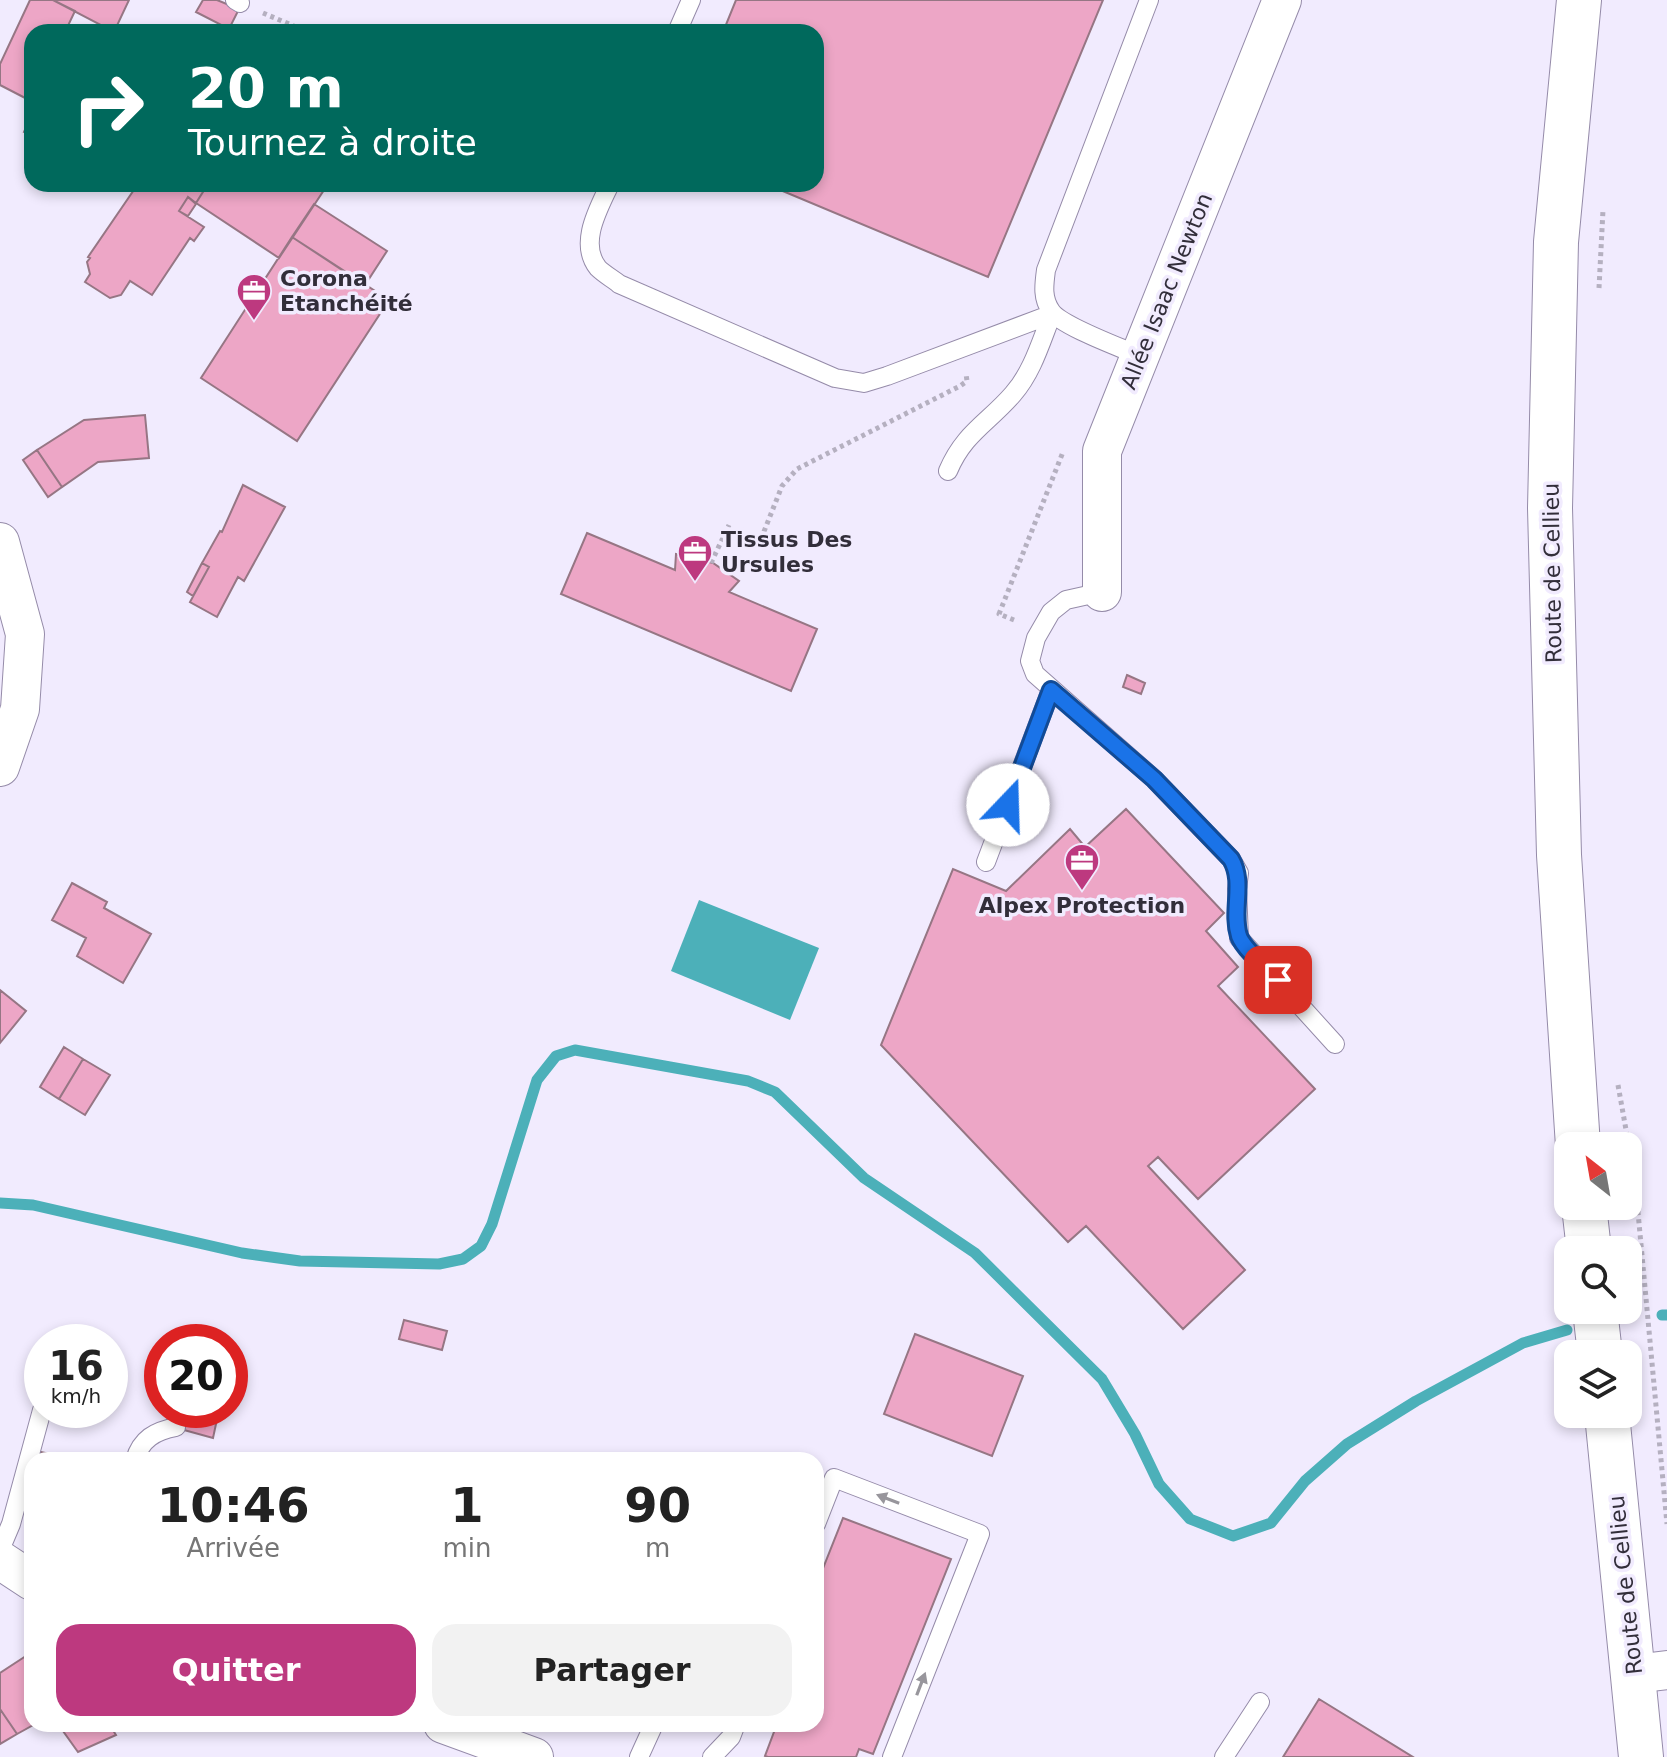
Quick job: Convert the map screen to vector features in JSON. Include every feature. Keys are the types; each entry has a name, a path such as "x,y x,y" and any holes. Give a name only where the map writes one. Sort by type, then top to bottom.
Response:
{"main road":[{"name":"Route de Cellieu","path":"1577,1132 1559,855 1550,508 1556,242 1579,0"},
{"name":"Route de Cellieu","path":"1609,1428 1651,1672 1641,1757"}],"street":[{"name":"Allée Isaac Newton","path":"1102,592 1102,451 1282,0"},
{"path":"0,542 25,634 20,709 0,767"},
{"path":"0,1560 24,1576"},
{"path":"465,1732 534,1757"}],"lane":[{"path":"680,24 691,0"},
{"path":"1140,356 1052,314 1043,292 1046,270 1149,0"},
{"path":"607,192 594,221 589,247 598,267 619,284 835,378 864,383 1052,314"},
{"path":"948,471 963,441 1013,394 1029,372 1052,314"},
{"path":"1102,592 1066,600 1051,612 1036,638 1030,661 1035,674 1154,779 1231,859 1239,873 1239,938 1335,1044"},
{"path":"986,862 1051,690"},
{"path":"31,1452 37,1428"},
{"path":"137,1452 145,1440 160,1430 171,1428"},
{"path":"0,1550 11,1524 24,1476"},
{"path":"824,1504 834,1478 980,1534 892,1757"},
{"path":"1224,1757 1260,1702"},
{"path":"639,1757 650,1732"},
{"path":"712,1757 733,1732"}],"path":[{"path":"238,1 290,24"},
{"path":"1599,299 1604,206"},
{"path":"761,539 782,486 797,469 967,381 956,350"},
{"path":"711,563 729,525"},
{"path":"1617,1082 1635,1180 1667,1524"}],"water":[{"path":"699,900 819,948 790,1020 671,971"}],"building":[{"path":"30,0 53,0 75,11 69,24 24,24 24,97 0,85 0,64"},
{"path":"53,0 129,0 118,24 99,24"},
{"path":"203,0 217,0 239,9 232,24 219,24 196,12"},
{"path":"736,0 1103,0 988,277 785,192 824,192 824,24 726,24"},
{"path":"133,192 203,192 196,203 188,197 179,211 204,227 194,241 190,238 152,295 130,281 121,295 110,298 85,282 90,274 88,257"},
{"path":"203,192 323,192 279,258 196,203"},
{"path":"188,197 196,204 188,216 179,211"},
{"path":"314,204 387,251 365,285 292,237"},
{"path":"292,237 389,300 297,441 201,378"},
{"path":"145,415 149,458 98,462 62,487 37,450 84,420"},
{"path":"37,450 62,487 48,497 23,460"},
{"path":"243,485 285,507 244,581 238,577 217,617 190,602 209,567 202,563 222,532"},
{"path":"587,533 675,570 676,554 713,563 739,581 729,592 817,629 791,691 561,594"},
{"path":"202,563 209,567 193,596 187,592"},
{"path":"1127,675 1145,683 1141,694 1123,687"},
{"path":"1126,809 1224,913 1206,931 1238,967 1218,986 1315,1089 1198,1199 1158,1157 1148,1166 1245,1270 1183,1329 1086,1226 1068,1242 881,1045 953,869 1006,891 1070,829 1085,847"},
{"path":"72,883 107,902 104,908 151,934 123,983 77,956 86,938 52,920"},
{"path":"0,990 26,1011 0,1043"},
{"path":"64,1047 83,1059 59,1099 40,1087"},
{"path":"83,1059 110,1075 85,1115 59,1099"},
{"path":"404,1320 447,1331 442,1350 399,1339"},
{"path":"915,1334 1023,1376 992,1456 884,1414"},
{"path":"184,1428 215,1428 213,1438"},
{"path":"843,1518 951,1559 873,1754 859,1749 856,1757 768,1757 765,1756 774,1732 824,1732 824,1566"},
{"path":"24,1657 24,1730 17,1734 0,1709 0,1673"},
{"path":"1319,1699 1413,1757 1283,1757"},
{"path":"0,1709 17,1734 0,1744"},
{"path":"64,1732 114,1732 116,1735 78,1752"}],"waterway":[{"path":"0,1203 33,1205 242,1253 300,1261 439,1264 463,1259 481,1246 492,1224 537,1080 556,1056 575,1050 748,1081 775,1092 864,1178 975,1253 1102,1379 1135,1434 1159,1484 1190,1519 1233,1536 1271,1523 1305,1481 1347,1444 1416,1401 1523,1343 1567,1330"},
{"path":"1662,1315 1667,1315"}],"place":[{"name":"Corona Etanchéité","path":"254,322"},
{"name":"Tissus Des Ursules","path":"695,583"},
{"name":"Alpex Protection","path":"1082,892"}],"route":[{"path":"1008,805 1051,690 1154,779 1231,859 1239,873 1239,938 1278,980"}]}
